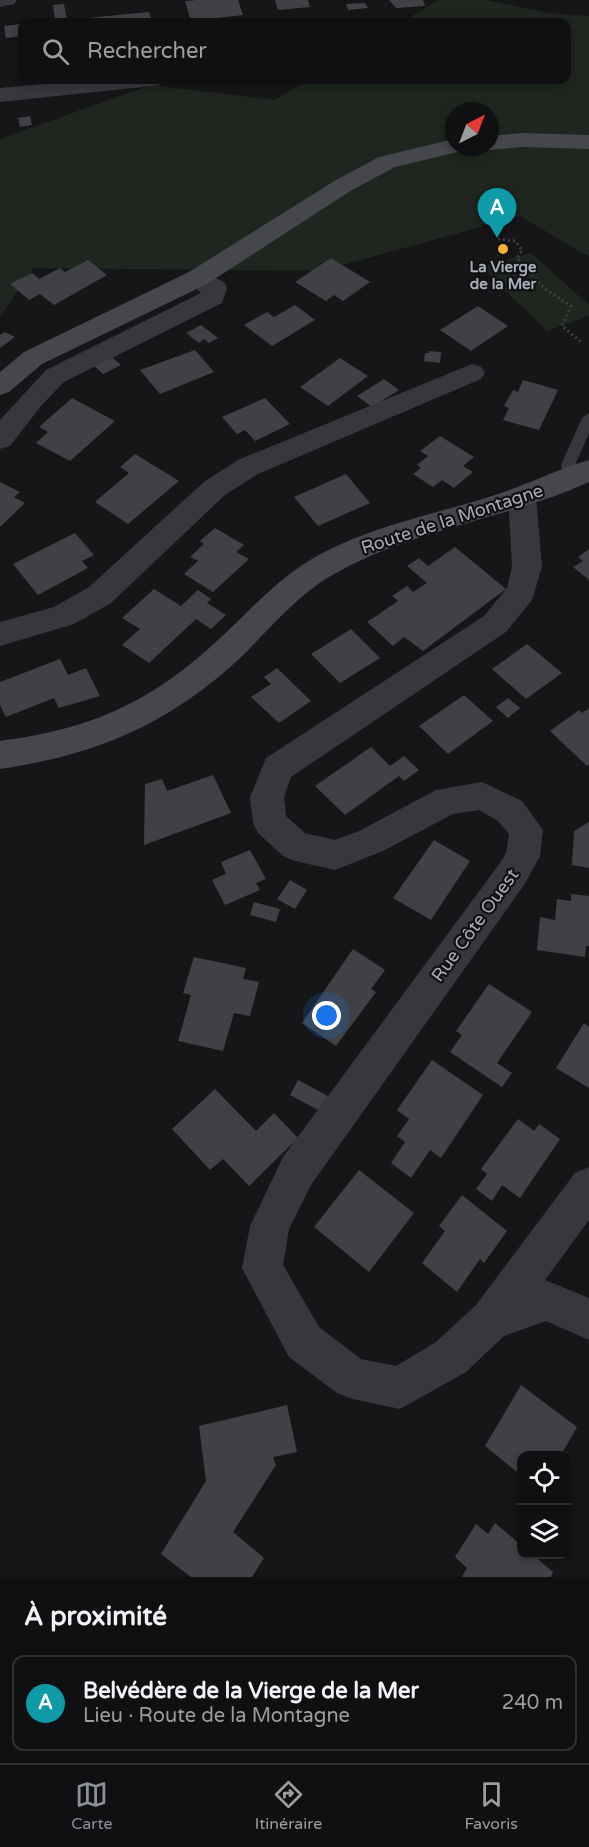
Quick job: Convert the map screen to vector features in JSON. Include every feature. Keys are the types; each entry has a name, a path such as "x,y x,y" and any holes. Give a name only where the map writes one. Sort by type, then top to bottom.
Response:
{"main road":[{"path":"499,141 589,141"},
{"path":"0,386 33,358 198,278 344,185 387,162 445,148"},
{"name":"Route de la Montagne","path":"0,755 76,742 130,722 157,707 215,662 294,585 312,572 377,541 583,475"}],"street":[{"path":"0,1 7,0"},
{"path":"0,95 111,84"},
{"path":"0,439 32,399 55,376 213,297 215,288 198,278"},
{"path":"0,634 63,616 100,595 215,488 248,467 472,373"},
{"name":"Rue Côte Ouest","path":"522,496 527,567 521,592 495,624 278,768 267,797 270,823 295,846 334,855 370,841 448,800 482,796 510,811 526,830 523,856 513,874 297,1171 270,1226 262,1268 304,1342 352,1378 400,1388 451,1357 491,1320 547,1300 589,1319"},
{"path":"491,1320 589,1187"}],"lane":[{"path":"583,475 568,465 589,418"}],"path":[{"path":"498,238 516,241 522,250 517,258 545,289 571,306 562,326 581,342"}],"shaded area":[{"path":"439,0 486,0 549,13 589,16 589,257 520,216 321,271 34,268 0,316 0,139 151,85 275,100 301,84 571,84 571,18 409,18"},
{"path":"531,253 589,305 589,316 547,331 481,267"}],"building":[{"path":"238,0 243,15 190,18 185,1"},
{"path":"275,0 308,0 310,7 278,10"},
{"path":"389,0 423,0 425,6 396,8"},
{"path":"365,3 368,8 348,10 346,4"},
{"path":"64,4 67,18 55,18 53,5"},
{"path":"149,12 151,18 87,18"},
{"path":"18,24 18,36 6,38 4,26"},
{"path":"30,116 32,125 20,127 18,118"},
{"path":"331,258 370,282 343,301 334,295 326,301 295,282"},
{"path":"88,260 107,275 54,305 40,294 29,300 10,284 32,273 39,279 60,268 65,272"},
{"path":"295,305 315,320 272,346 244,325 267,312 274,317"},
{"path":"478,306 508,326 471,351 440,330"},
{"path":"201,325 218,338 209,343 204,339 199,343 186,333"},
{"path":"5,332 15,337 0,348 0,335"},
{"path":"195,350 214,372 160,394 140,370"},
{"path":"441,352 440,363 424,361 425,353"},
{"path":"107,353 121,365 103,374 90,362"},
{"path":"340,358 368,376 328,406 300,387"},
{"path":"384,379 399,390 372,407 357,396"},
{"path":"523,380 558,390 539,430 503,420 509,408 504,406 513,390 518,392"},
{"path":"72,398 115,421 70,461 36,443 48,432 39,427"},
{"path":"265,398 290,424 255,441 245,430 237,434 222,417"},
{"path":"440,436 474,457 463,466 473,472 454,488 442,480 433,487 413,474 421,468 417,465 428,456 420,451"},
{"path":"135,454 179,481 128,524 95,502 129,473 120,467"},
{"path":"346,474 370,503 318,526 294,497"},
{"path":"0,482 20,492 14,497 25,503 0,527"},
{"path":"215,528 244,545 236,552 249,559 213,592 184,574 198,561 190,557 204,544 200,541"},
{"path":"75,533 94,555 82,561 88,568 38,595 13,564"},
{"path":"455,547 506,589 423,651 404,637 393,646 367,622 398,601 392,596 407,586 413,592 427,583 407,566 419,558 428,566"},
{"path":"589,549 589,580 573,567 583,561 578,557"},
{"path":"154,589 181,606 198,590 211,599 207,603 226,615 211,629 196,619 149,663 122,645 140,629 122,618"},
{"path":"351,629 380,658 340,683 311,654"},
{"path":"527,644 562,673 526,699 492,669"},
{"path":"60,659 68,675 86,668 100,696 59,708 54,698 6,717 0,705 0,682"},
{"path":"277,668 311,701 279,723 251,697 271,684 264,677"},
{"path":"464,695 493,721 448,754 419,726"},
{"path":"508,698 520,708 508,718 496,707"},
{"path":"589,708 589,764 587,766 550,731 579,710 582,713"},
{"path":"371,747 390,766 404,756 419,770 404,781 399,776 345,815 315,786"},
{"path":"213,775 231,813 144,845 145,784 162,779 167,791"},
{"path":"589,822 589,868 572,865 574,831"},
{"path":"434,840 470,861 431,920 393,898"},
{"path":"250,850 266,879 256,883 260,890 225,905 212,880 226,874 221,862"},
{"path":"290,880 307,890 295,909 277,899"},
{"path":"571,894 589,896 589,946 586,946 585,957 537,950 540,917 555,920 557,899 571,901"},
{"path":"254,902 280,909 276,922 250,915"},
{"path":"353,949 385,970 371,989 376,992 336,1046 302,1023"},
{"path":"194,957 246,968 243,979 259,982 250,1016 234,1013 223,1051 178,1041 191,995 183,993"},
{"path":"489,984 532,1012 497,1063 512,1073 502,1087 450,1052 462,1035 456,1031"},
{"path":"584,1023 589,1027 589,1088 556,1068"},
{"path":"432,1060 483,1095 441,1158 430,1150 411,1178 391,1163 405,1142 397,1136 409,1119 397,1110"},
{"path":"298,1080 328,1096 320,1111 290,1095"},
{"path":"215,1089 256,1131 274,1113 298,1138 249,1186 223,1159 210,1170 172,1129"},
{"path":"518,1119 534,1131 539,1124 560,1139 520,1198 502,1185 492,1201 476,1189 487,1174 481,1169"},
{"path":"359,1170 414,1213 369,1272 314,1227"},
{"path":"462,1195 507,1231 484,1263 480,1259 457,1292 422,1263 445,1231 439,1226"},
{"path":"521,1385 577,1427 563,1451 517,1451 517,1472 485,1446"},
{"path":"287,1405 297,1452 273,1457 276,1465 233,1532 264,1558 252,1577 191,1577 161,1554 206,1481 199,1426"},
{"path":"495,1523 517,1542 517,1559 538,1559 553,1572 551,1577 462,1577 467,1568 455,1557 476,1524 488,1534"}],"place":[{"name":"Belvédère de la Vierge de la Mer","path":"497,238"},
{"name":"La Vierge de la Mer","path":"503,249"}]}
